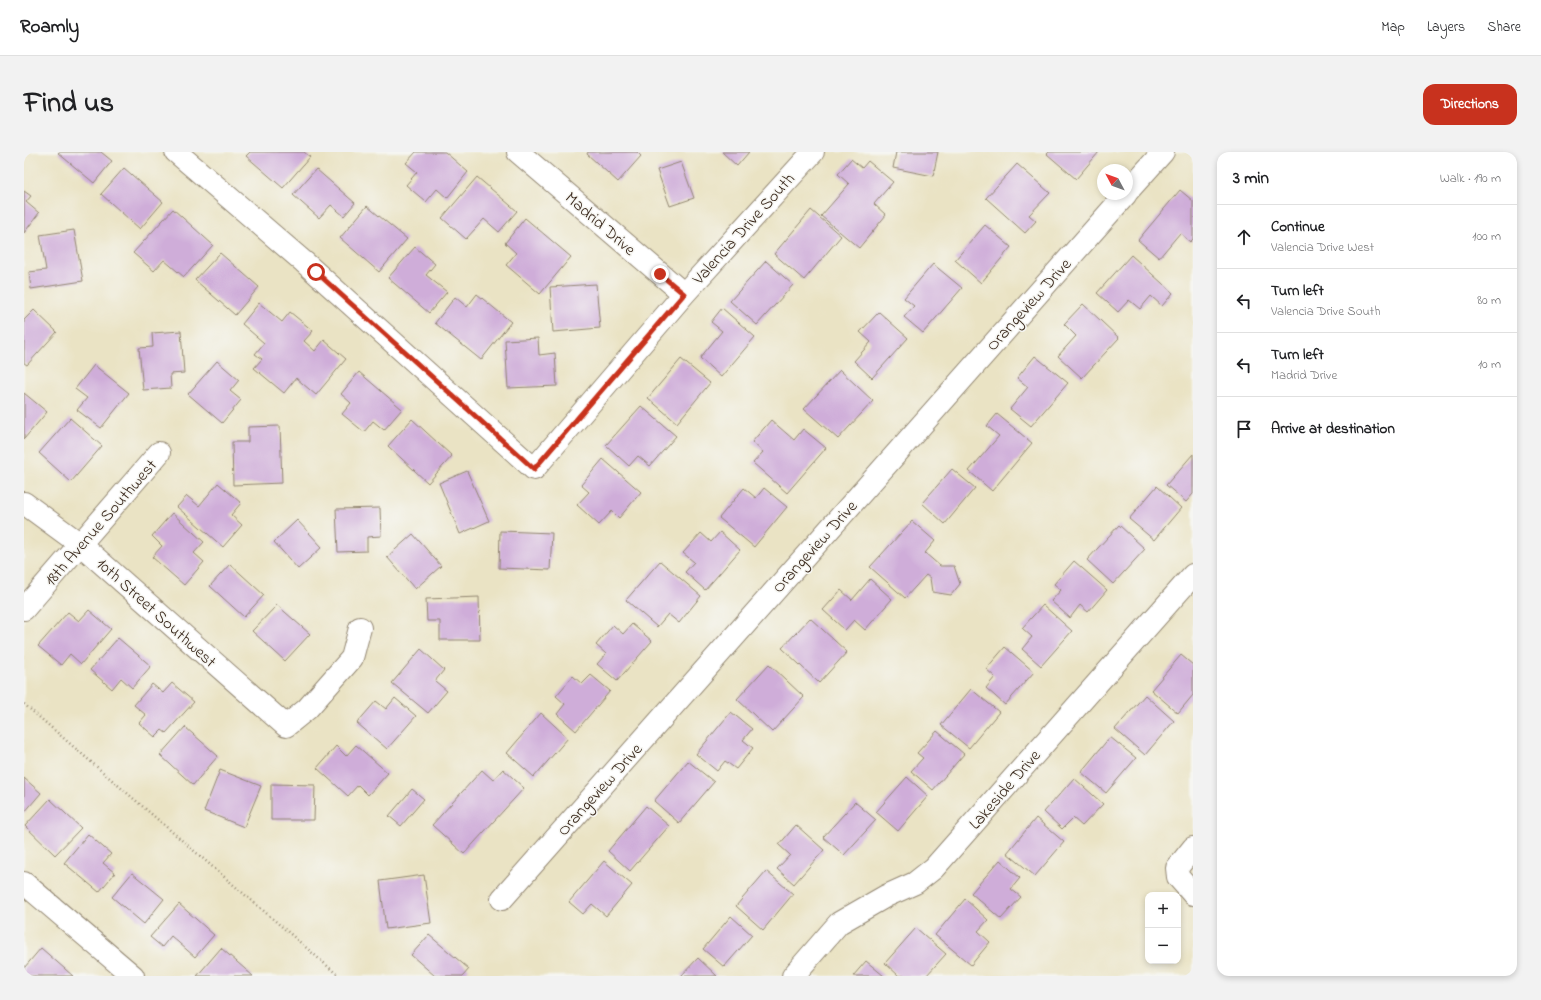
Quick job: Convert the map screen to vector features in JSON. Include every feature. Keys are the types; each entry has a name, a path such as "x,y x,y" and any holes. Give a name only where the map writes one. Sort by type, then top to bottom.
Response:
{"street":[{"name":"Valencia Drive South","path":"176,152 304,262 534,469 684,294 813,152"},
{"name":"Madrid Drive","path":"518,152 684,294"},
{"name":"Orangeview Drive","path":"1133,185 1163,152"},
{"name":"Orangeview Drive","path":"502,899 1120,200"},
{"name":"18th Avenue Southwest","path":"24,609 159,453"},
{"name":"10th Street Southwest","path":"24,503 80,544 286,726 307,709 352,658 360,628"},
{"name":"Lakeside Drive","path":"793,976 839,923 886,896 915,883 934,868 1193,575"},
{"path":"1193,848 1177,868 1178,877 1193,894"},
{"path":"24,883 133,976"}],"path":[{"path":"24,704 339,976"}],"building":[{"path":"101,152 112,161 94,183 58,153"},
{"path":"250,152 304,152 310,157 283,188 246,156"},
{"path":"416,152 445,152 468,172 447,198 437,189 426,202 406,185 417,172 406,163"},
{"path":"588,152 637,152 641,156 618,182 587,154"},
{"path":"722,152 749,152 737,166"},
{"path":"896,152 938,152 933,176 893,168"},
{"path":"1049,152 1099,152 1076,179 1047,154"},
{"path":"851,159 862,168 868,161 893,182 874,204 886,215 859,248 821,216 849,184 838,174"},
{"path":"681,162 694,198 670,206 657,170"},
{"path":"1017,164 1050,193 1029,215 1036,221 1025,233 986,198"},
{"path":"124,168 163,202 140,229 101,194"},
{"path":"316,169 355,203 344,216 331,205 319,218 293,195"},
{"path":"477,177 517,211 499,232 484,219 466,239 442,218"},
{"path":"1180,190 1193,201 1193,239 1190,242 1180,233 1159,258 1138,240"},
{"path":"24,191 31,196 26,202 39,213 24,233"},
{"path":"367,206 407,239 379,272 340,238"},
{"path":"173,209 213,245 184,277 164,260 154,271 133,253"},
{"path":"811,210 841,236 804,280 774,254"},
{"path":"525,218 571,257 540,294 506,265 516,253 505,243"},
{"path":"985,225 1011,247 981,283 955,260"},
{"path":"74,230 83,281 31,289 29,272 46,270 40,235"},
{"path":"415,247 435,264 426,275 447,292 429,313 388,278"},
{"path":"220,253 259,287 235,315 195,280"},
{"path":"1131,255 1173,293 1162,306 1151,296 1140,309 1129,300 1118,312 1097,293"},
{"path":"766,261 793,285 757,325 730,301"},
{"path":"933,264 962,288 923,333 904,317 914,306 904,298"},
{"path":"596,284 600,328 553,332 550,287"},
{"path":"477,294 511,322 481,360 435,323 455,297 467,307"},
{"path":"259,303 282,322 290,312 313,331 304,341 315,351 324,340 346,359 316,395 296,378 284,393 254,368 262,359 255,354 264,343 242,324"},
{"path":"1083,304 1119,338 1082,378 1058,356 1076,336 1064,324"},
{"path":"722,308 755,337 721,377 700,358 722,331 711,322"},
{"path":"34,310 57,332 27,365 24,363 24,320"},
{"path":"879,312 908,338 872,378 854,361 871,342 860,332"},
{"path":"181,331 184,373 170,374 171,388 143,390 139,348 153,347 152,333"},
{"path":"538,338 539,355 555,353 557,386 508,388 505,340"},
{"path":"1035,356 1068,383 1031,426 1010,409 1028,387 1017,378"},
{"path":"681,359 710,383 677,423 648,398"},
{"path":"217,361 239,380 230,391 241,400 222,423 188,394"},
{"path":"94,365 129,393 101,428 77,410 87,398 75,389"},
{"path":"840,370 873,401 838,439 804,409"},
{"path":"359,372 402,409 384,430 373,421 364,432 342,414 351,403 341,394"},
{"path":"24,393 47,412 24,439"},
{"path":"641,406 676,436 650,466 638,456 629,466 606,445"},
{"path":"997,414 1032,443 992,491 969,471 999,436 987,426"},
{"path":"70,418 102,446 71,482 39,453"},
{"path":"412,419 452,456 428,483 388,446"},
{"path":"771,420 794,440 803,429 826,448 787,493 753,463 763,452 752,442"},
{"path":"280,426 282,483 233,485 232,442 248,442 248,427"},
{"path":"1193,454 1193,494 1186,502 1166,485"},
{"path":"603,459 641,492 619,518 612,511 599,525 577,505 589,492 581,485"},
{"path":"952,469 975,488 945,524 922,503"},
{"path":"467,471 489,521 460,534 439,483"},
{"path":"218,483 241,503 231,515 242,525 223,547 177,507 187,496 199,506"},
{"path":"1157,486 1181,508 1154,540 1129,519"},
{"path":"744,488 756,498 764,488 787,507 754,547 719,518"},
{"path":"380,508 381,536 367,537 367,551 338,552 336,509"},
{"path":"172,513 204,542 194,553 204,562 184,585 152,557 162,546 152,536"},
{"path":"297,520 322,547 298,569 274,542"},
{"path":"912,521 935,541 925,553 940,566 954,566 960,584 951,595 932,592 930,578 926,575 905,598 870,567"},
{"path":"1119,525 1145,549 1113,584 1087,560"},
{"path":"500,531 552,533 550,570 499,568"},
{"path":"720,532 740,550 705,590 685,572 694,562 683,553 701,533 711,542"},
{"path":"413,534 441,566 415,589 387,557"},
{"path":"660,561 701,596 679,623 668,614 657,627 626,600"},
{"path":"1074,561 1107,590 1088,612 1080,605 1070,618 1051,601 1061,590 1054,584"},
{"path":"230,564 264,595 244,617 210,586"},
{"path":"870,579 892,599 865,630 854,620 845,630 823,610 841,590 852,600"},
{"path":"479,597 480,640 440,640 440,621 427,621 426,599"},
{"path":"277,605 310,634 285,661 252,631"},
{"path":"1043,605 1072,631 1041,666 1022,649 1032,637 1022,628"},
{"path":"89,610 111,629 81,664 70,654 61,665 38,646 68,612 79,621"},
{"path":"810,618 847,652 819,683 782,648"},
{"path":"632,624 652,641 617,681 597,664 606,654 596,645 613,625 623,634"},
{"path":"118,638 151,666 132,688 121,678 112,689 90,670"},
{"path":"1005,647 1034,672 1005,705 986,688 995,677 986,669"},
{"path":"421,649 444,670 435,681 447,691 428,713 392,683"},
{"path":"1181,655 1193,665 1193,695 1178,713 1151,690"},
{"path":"769,664 804,697 772,732 737,699"},
{"path":"591,675 610,691 576,731 557,714 565,704 556,696 573,676 582,684"},
{"path":"172,683 194,702 166,733 162,730 155,737 139,723 146,715 134,705 152,684 163,693"},
{"path":"971,689 999,712 969,748 941,725"},
{"path":"1145,695 1174,721 1145,755 1115,729"},
{"path":"395,698 416,716 387,749 357,723 376,701 386,709"},
{"path":"731,712 752,729 743,740 753,748 736,769 725,761 717,771 696,754"},
{"path":"541,713 568,738 534,777 507,753"},
{"path":"185,727 218,756 193,785 160,755"},
{"path":"937,731 964,754 933,790 911,771 923,758 917,753"},
{"path":"1110,737 1136,758 1106,793 1081,772"},
{"path":"356,745 388,773 368,795 358,785 348,796 317,768 336,746 346,756"},
{"path":"688,761 714,782 679,823 654,801"},
{"path":"503,769 524,788 464,854 432,825 482,770 493,780"},
{"path":"220,770 261,786 244,827 204,811"},
{"path":"907,777 928,796 898,831 876,812"},
{"path":"24,778 41,793 24,813"},
{"path":"1074,778 1103,804 1082,826 1073,818 1062,829 1044,812"},
{"path":"271,784 315,785 314,820 271,820"},
{"path":"412,789 424,799 401,826 389,816"},
{"path":"50,799 81,828 55,855 25,826"},
{"path":"855,802 876,820 844,855 823,837"},
{"path":"646,806 669,826 630,871 608,851"},
{"path":"1036,818 1064,842 1035,876 1007,853"},
{"path":"796,825 824,850 794,884 777,869 790,855 779,845"},
{"path":"88,834 111,854 103,863 115,873 99,892 64,863"},
{"path":"1000,860 1020,878 1011,889 1021,897 1001,919 971,893"},
{"path":"604,861 632,885 606,916 592,904 583,914 569,902"},
{"path":"766,871 793,894 763,930 736,906"},
{"path":"132,873 164,899 144,924 112,897"},
{"path":"424,875 431,923 386,929 380,881"},
{"path":"965,899 988,920 978,931 990,942 971,965 935,935"},
{"path":"179,904 214,935 195,957 171,936 162,947 150,937"},
{"path":"731,916 752,935 724,967 703,949"},
{"path":"916,928 946,954 926,976 899,976 885,963"},
{"path":"429,935 469,969 463,976 435,976 411,955"},
{"path":"41,948 73,976 26,976 24,974 24,968"},
{"path":"221,948 253,976 197,976"},
{"path":"698,958 717,976 681,976"},
{"path":"866,961 884,976 853,976"}],"route":[{"path":"316,272 534,469 684,294 660,274"}]}
